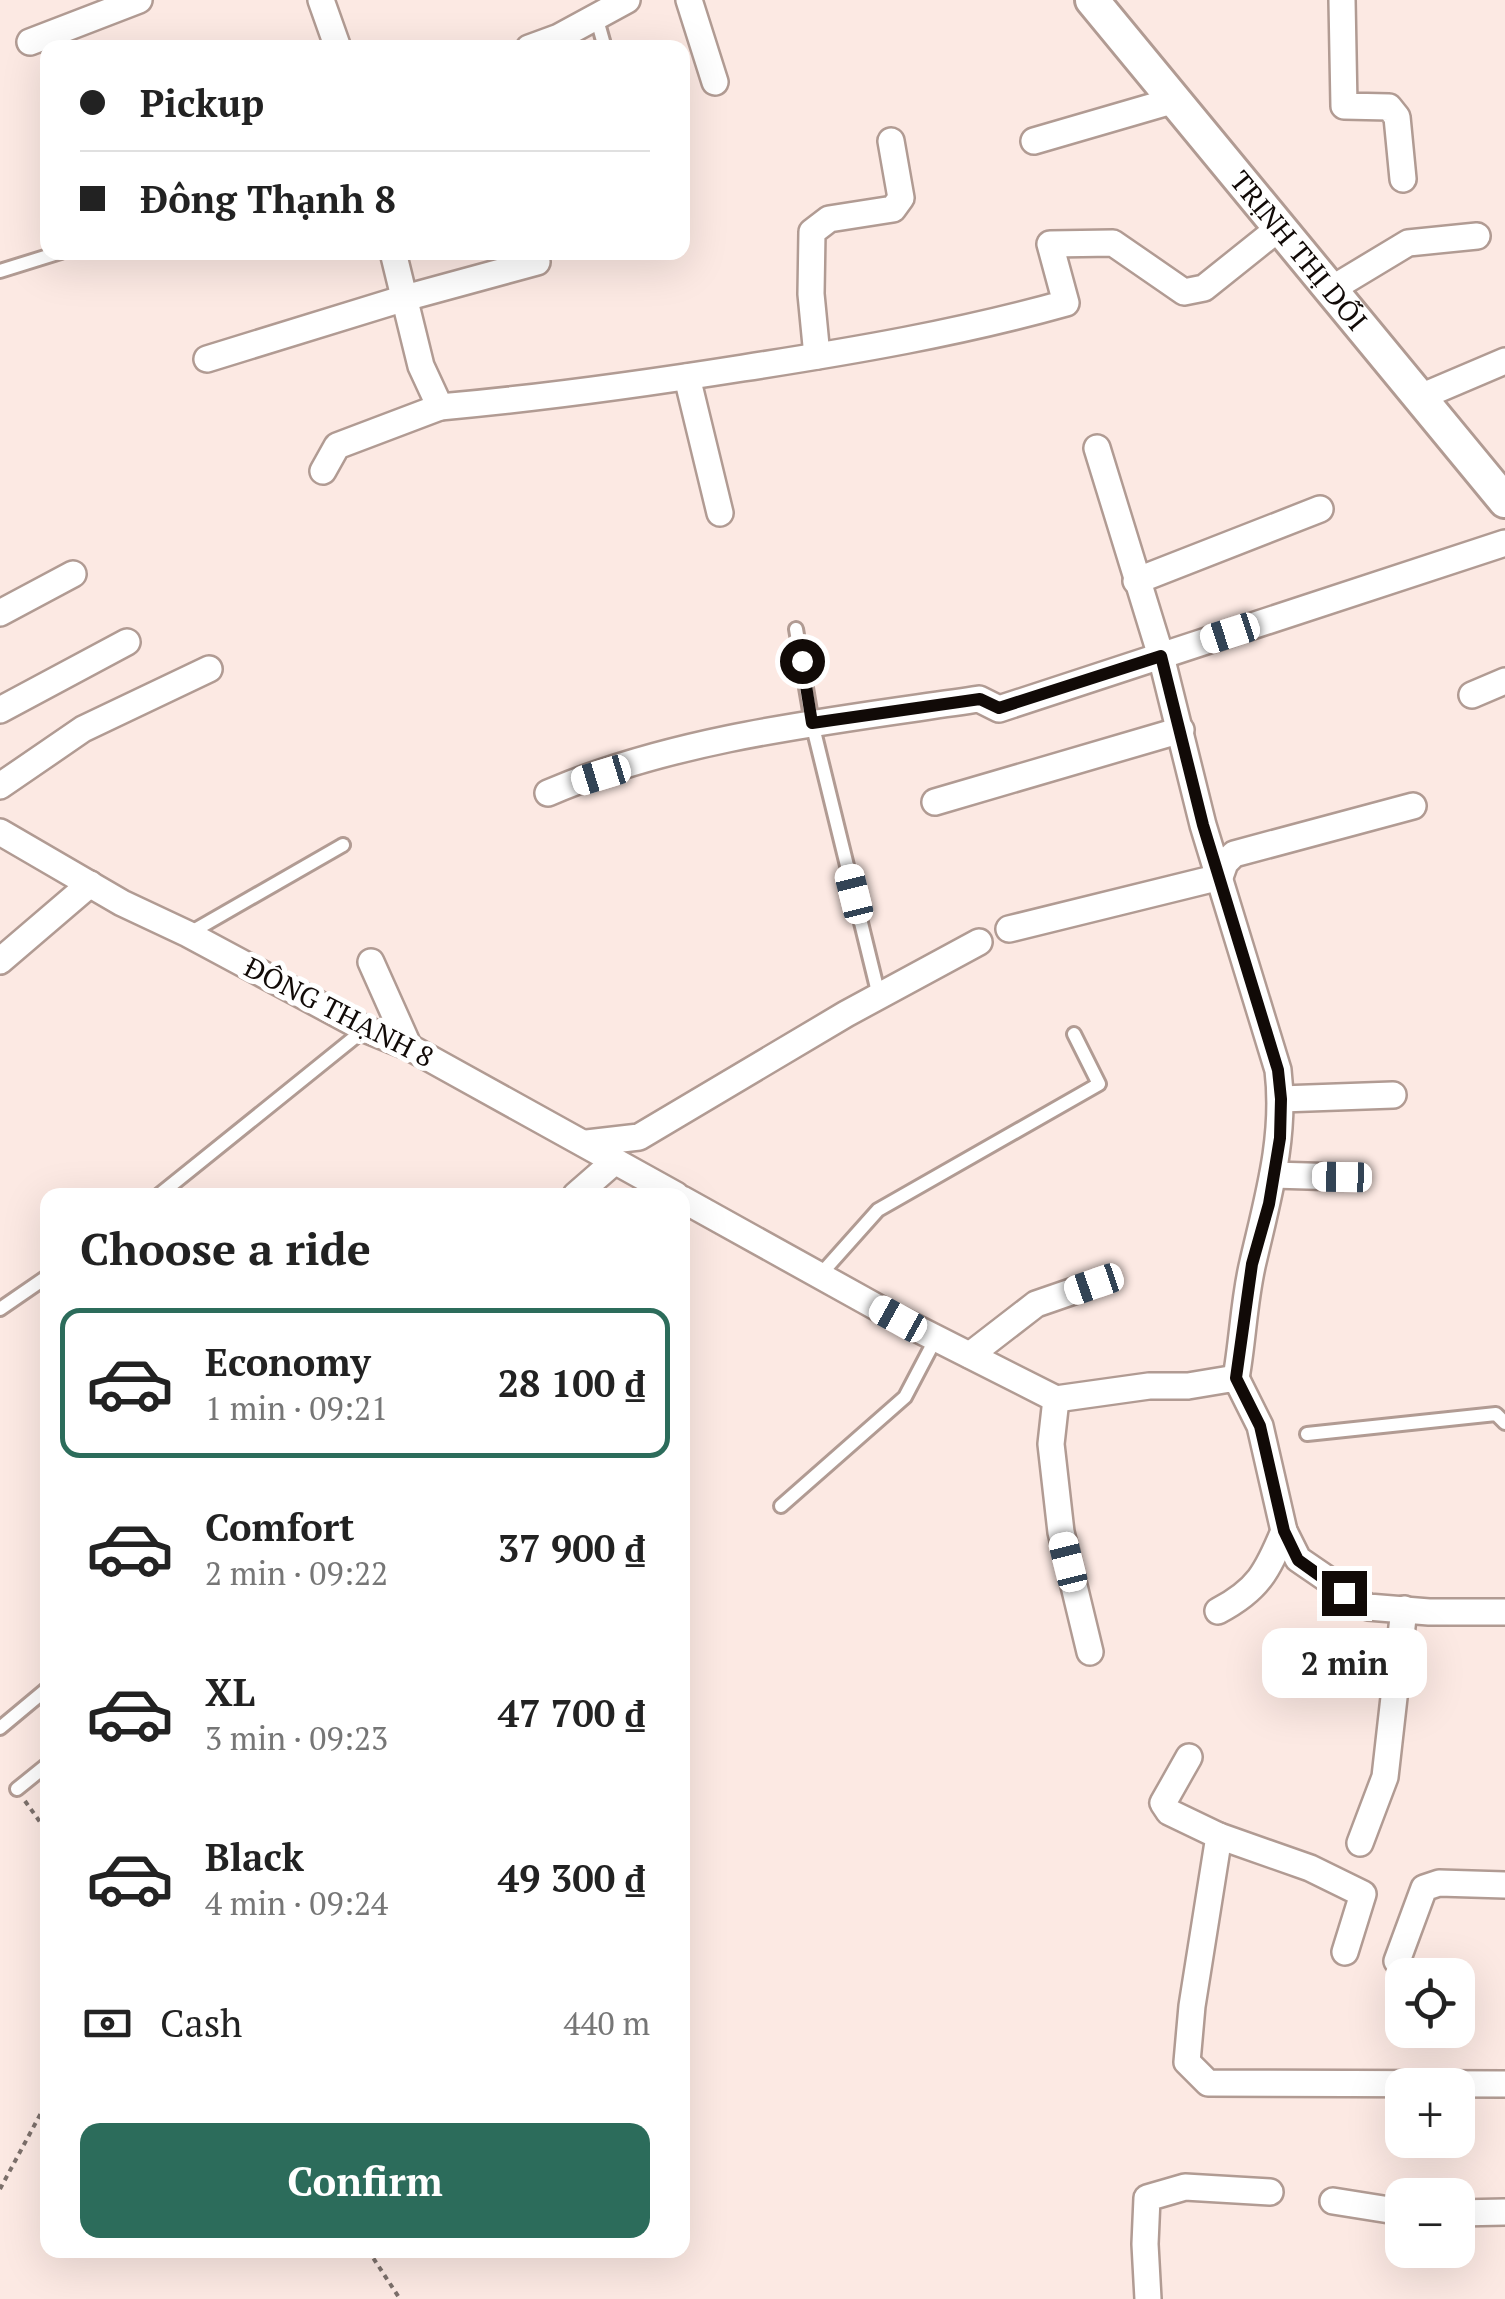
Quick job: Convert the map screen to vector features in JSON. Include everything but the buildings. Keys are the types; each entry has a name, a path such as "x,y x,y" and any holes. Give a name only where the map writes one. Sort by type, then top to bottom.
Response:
{"street":[{"path":"30,42 138,0"},
{"path":"322,0 335,40"},
{"path":"546,40 627,0"},
{"path":"689,0 715,82"},
{"name":"TRỊNH THỊ DỐI","path":"1092,0 1505,501"},
{"path":"1342,0 1344,106 1389,107 1397,116 1403,178"},
{"path":"1034,140 1175,100"},
{"path":"817,356 811,294 812,232 829,219 893,209 901,198 892,141"},
{"path":"323,471 337,446 440,407 522,400 817,356 972,329 1066,303 1050,244 1113,242 1184,292 1204,288 1278,228"},
{"path":"1330,290 1408,243 1477,236"},
{"path":"396,260 421,366 440,407"},
{"path":"207,360 405,298 537,262"},
{"path":"1418,398 1505,362"},
{"path":"686,377 720,513"},
{"path":"1097,448 1161,656 1203,825 1278,1070 1281,1099 1274,1176 1252,1264 1236,1378 1260,1426 1284,1531 1298,1560 1368,1607 1505,1612"},
{"path":"1136,580 1320,509"},
{"path":"548,794 703,744 812,723 980,699 999,708 1505,542"},
{"path":"0,613 73,574"},
{"path":"0,710 127,642"},
{"path":"0,786 83,729 209,670"},
{"path":"1472,695 1505,681"},
{"path":"936,802 1180,730"},
{"path":"1220,877 1225,862 1234,854 1412,806"},
{"name":"ĐÔNG THẠNH 8","path":"0,832 365,1030 410,1048 663,1188"},
{"path":"1010,929 1220,877"},
{"path":"0,961 90,884"},
{"path":"586,1143 639,1137 878,996 979,942"},
{"path":"371,962 410,1048"},
{"path":"1281,1099 1393,1095"},
{"path":"584,1188 615,1161"},
{"path":"1274,1176 1342,1177"},
{"path":"690,1203 1056,1399 1236,1378"},
{"path":"970,1355 1036,1304 1094,1284"},
{"path":"1056,1399 1051,1444 1061,1532 1090,1652"},
{"path":"1218,1611 1245,1597 1266,1573 1284,1531"},
{"path":"1360,1843 1385,1777 1404,1609"},
{"path":"1189,1757 1163,1803 1169,1812 1219,1836 1310,1868 1363,1894 1345,1952"},
{"path":"1219,1836 1187,2062 1208,2082 1505,2084"},
{"path":"1399,1958 1424,1888 1439,1883 1505,1885"},
{"path":"1148,2299 1147,2198 1184,2187 1270,2192"},
{"path":"1333,2201 1385,2209"},
{"path":"1475,2213 1505,2212"}],"lane":[{"path":"596,16 603,40"},
{"path":"0,271 40,259"},
{"path":"796,630 812,723 878,996"},
{"path":"188,934 343,846"},
{"path":"168,1188 365,1030"},
{"path":"820,1276 878,1210 1099,1084 1074,1034"},
{"path":"0,1309 40,1282"},
{"path":"781,1506 905,1398 936,1338"},
{"path":"1307,1434 1496,1414 1505,1423"},
{"path":"0,1728 40,1695"},
{"path":"17,1789 40,1770"}],"path":[{"path":"0,2189 40,2115"},
{"path":"373,2258 400,2299"}],"route":[{"path":"802,661 812,723 980,699 999,708 1161,656 1203,825 1278,1070 1280,1138 1269,1204 1252,1264 1236,1378 1260,1426 1284,1531 1298,1560 1344,1593"}]}
